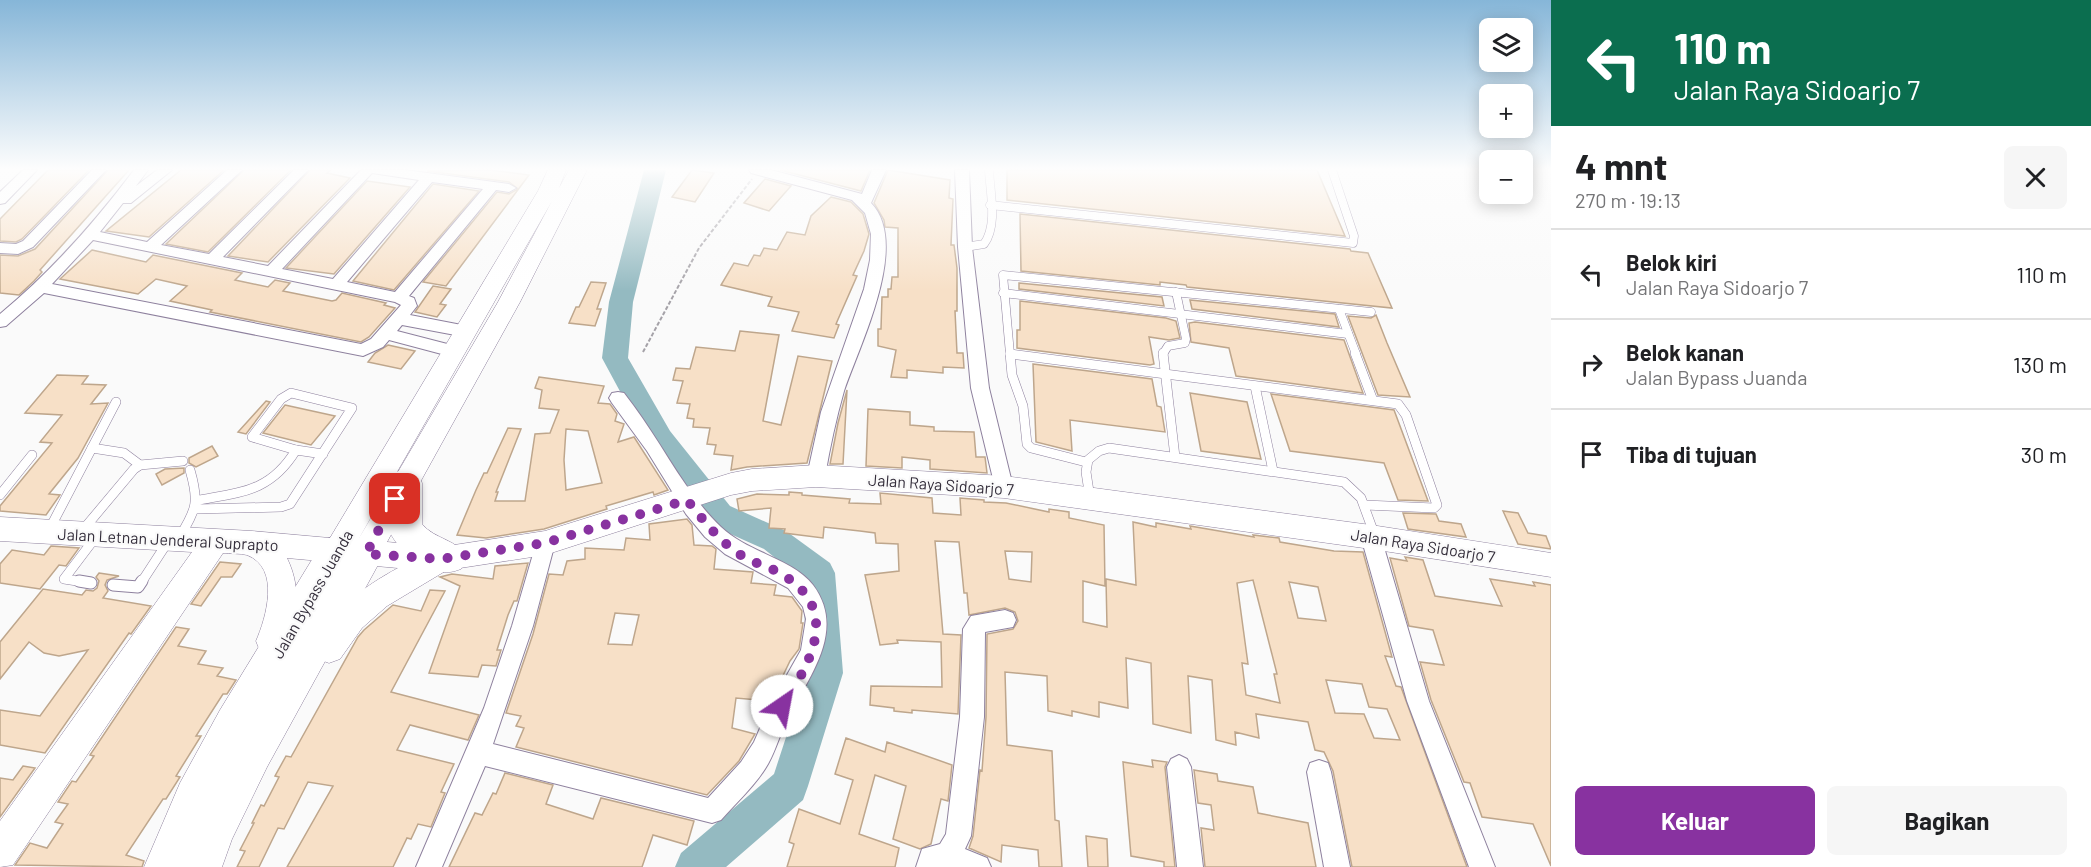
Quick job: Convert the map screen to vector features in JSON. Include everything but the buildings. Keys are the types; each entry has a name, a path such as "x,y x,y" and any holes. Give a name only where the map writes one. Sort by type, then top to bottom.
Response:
{"highway":[{"path":"405,483 403,524 409,537 444,559"},
{"name":"Jalan Bypass Juanda","path":"168,867 196,799 202,769 235,725 351,553"},
{"name":"Jalan Bypass Juanda","path":"198,867 206,841 270,720 351,553"}],"main road":[{"name":"Jalan Bypass Juanda","path":"351,553 453,351 537,210"},
{"name":"Jalan Bypass Juanda","path":"351,553 405,483 509,302 557,210"},
{"name":"Jalan Raya Sidoarjo 7","path":"351,553 444,559 545,543 723,487 752,480 816,476 1004,487 1551,565"},
{"name":"Jalan Letnan Jenderal Suprapto","path":"0,529 252,543 351,553"},
{"path":"0,852 216,541"},
{"path":"147,867 177,797 202,769 277,630 284,591 280,577 271,558 252,543"},
{"path":"218,867 225,847 259,777 339,631 370,599 444,559"}],"street":[{"path":"0,248 18,249 28,244 60,210"},
{"path":"0,322 40,287 110,210"},
{"path":"150,247 190,210"},
{"path":"212,260 261,210"},
{"path":"271,272 330,210"},
{"path":"337,284 400,210"},
{"path":"399,298 472,210"},
{"path":"816,476 824,428 836,388 874,284 878,234 871,210"},
{"path":"964,210 965,246 980,388 1004,487"},
{"path":"40,287 363,350 373,346 399,319 410,303 399,298 337,284 88,234"},
{"path":"399,319 466,331"},
{"path":"427,345 440,327"},
{"path":"385,333 453,351"},
{"path":"478,752 712,811 755,762 782,706 798,681 815,643 817,627 814,612 803,589 782,574 740,555 721,540 618,398"},
{"path":"1373,538 1418,701 1482,867"},
{"path":"429,867 499,701 527,615 545,543"},
{"path":"938,861 958,836 971,728 974,629 979,622 1005,620"},
{"path":"1179,767 1190,867"},
{"path":"1319,772 1337,867"},
{"path":"938,861 978,867"}],"lane":[{"path":"965,246 987,242 990,210"},
{"path":"1042,210 1353,243 1354,236 1345,210"},
{"path":"1086,462 1031,448 1027,444 1023,406 1012,375 1002,278 1007,274 1371,312"},
{"path":"1175,457 1164,349 1185,343 1186,339 1176,292"},
{"path":"1003,293 1348,334"},
{"path":"1340,309 1372,398"},
{"path":"1010,354 1393,402 1403,410 1437,505 1434,508 1365,505"},
{"path":"1254,386 1273,471"},
{"path":"198,505 255,508 281,507 290,504 323,454 352,408 291,393 281,399 252,437 296,450 323,454"},
{"path":"48,532 116,402"},
{"path":"92,448 118,450 129,454 140,465"},
{"path":"1090,498 1086,462 1089,455 1098,450 1109,448 1175,457 1344,482 1354,488 1365,505 1373,538"},
{"path":"113,585 138,587 198,505 259,489 282,473 296,450"},
{"path":"0,495 32,455"},
{"path":"91,583 64,579 89,534 129,472 140,465 183,460"},
{"path":"190,470 198,505"},
{"path":"255,508 259,489"}],"path":[{"path":"643,352 699,248 727,210"}],"waterway":[{"path":"645,210 621,302 615,358 660,439 719,515 775,540 819,573 825,673 789,786 695,867"}],"route":[{"path":"395,499 366,554 441,559 545,543 687,500 721,540 740,555 782,574 803,589 808,596 817,627 815,643 798,681 782,706"}]}
